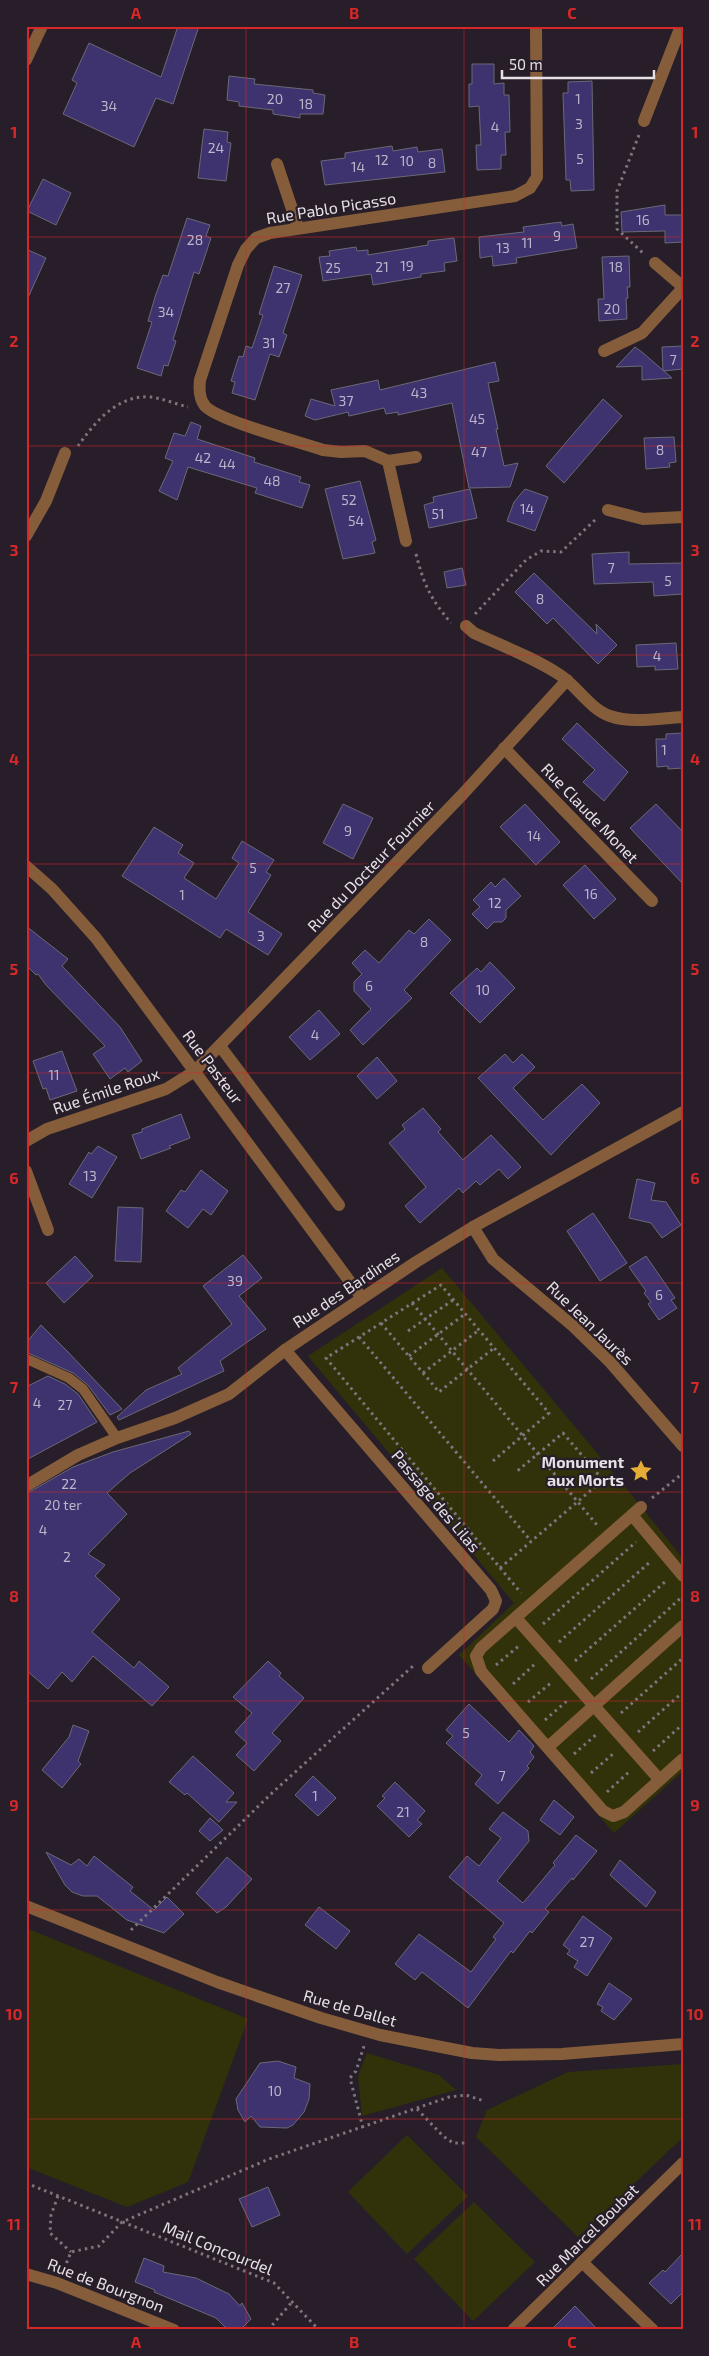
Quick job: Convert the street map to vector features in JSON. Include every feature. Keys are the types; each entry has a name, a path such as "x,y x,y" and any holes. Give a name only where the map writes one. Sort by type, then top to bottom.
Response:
{"street":[{"path":"26,60 42,26"},
{"name":"Rue Pablo Picasso","path":"416,457 388,461 365,452 324,450 220,416 205,405 199,393 200,380 238,265 246,249 256,238 298,227 515,196 530,188 537,177 536,26"},
{"path":"644,121 681,26"},
{"path":"277,164 298,227"},
{"path":"604,351 642,333 683,287 655,263"},
{"path":"26,536 46,501 65,453"},
{"path":"388,461 406,541"},
{"path":"608,510 643,519 683,517"},
{"path":"466,626 474,633 551,669 567,680 588,702 610,716 634,720 683,717"},
{"name":"Rue du Docteur Fournier","path":"195,1071 567,680"},
{"name":"Rue Claude Monet","path":"504,748 652,901"},
{"name":"Rue Pasteur","path":"26,866 52,889 96,938 362,1298"},
{"path":"220,1046 339,1205"},
{"name":"Rue Émile Roux","path":"26,1140 47,1129 166,1089 195,1071"},
{"name":"Rue des Bardines","path":"26,1486 78,1455 117,1438 175,1418 229,1394 285,1350 362,1298 473,1228 683,1112"},
{"path":"26,1170 48,1230"},
{"name":"Rue Jean Jaurès","path":"473,1228 493,1259 579,1332 636,1392 683,1446"},
{"name":"Passage des Lilas","path":"285,1350 485,1583 496,1601 493,1609 428,1668"},
{"path":"680,1574 647,1532 637,1511 481,1648 476,1656 481,1671 485,1676 603,1811 613,1816 624,1812 683,1759"},
{"path":"516,1618 659,1780"},
{"path":"548,1747 683,1626"},
{"name":"Rue de Dallet","path":"26,1906 121,1945 321,2018 380,2035 472,2053 499,2055 562,2054 683,2044"},
{"name":"Rue Marcel Boubat","path":"513,2330 683,2163"},
{"path":"582,2262 653,2330"},
{"name":"Rue de Bourgnon","path":"26,2274 57,2283 174,2330"}],"lane":[{"path":"29,1360 69,1378 83,1390 117,1438"}],"path":[{"path":"644,121 617,191 617,229 655,263"},
{"path":"65,453 74,451 90,428 107,411 130,401 148,397 220,416"},
{"path":"406,541 414,547 430,597 457,631 466,626 475,613 526,560 540,551 561,552 583,529 608,510"},
{"path":"493,1461 549,1413 440,1285 326,1358 530,1605"},
{"path":"408,1331 454,1300"},
{"path":"412,1303 607,1537"},
{"path":"409,1356 465,1314"},
{"path":"381,1323 439,1392 494,1348"},
{"path":"423,1373 479,1330"},
{"path":"359,1337 531,1541"},
{"path":"500,1568 603,1480 563,1433 516,1472"},
{"path":"637,1511 683,1473"},
{"path":"485,1676 647,1532"},
{"path":"502,1695 662,1551"},
{"path":"517,1712 680,1574"},
{"path":"533,1731 683,1596"},
{"path":"121,1945 128,1934 228,1834 404,1672 417,1664 428,1668"},
{"path":"362,2128 350,2078 356,2071 364,2043"},
{"path":"72,2252 99,2246 122,2222 269,2159 449,2098 466,2096 484,2101"},
{"path":"417,2108 443,2136 453,2143 465,2143"},
{"name":"Mail Concourdel","path":"26,2183 274,2283 319,2330"},
{"path":"58,2196 51,2215 50,2233 72,2252"},
{"path":"64,2270 72,2252"},
{"path":"268,2330 292,2302"}],"shaded area":[{"path":"442,1268 683,1559 683,1771 614,1833 459,1655 514,1603 308,1356"},
{"path":"26,1928 248,2019 188,2182 127,2207 26,2167"},
{"path":"367,2053 439,2075 456,2090 362,2116 358,2076"},
{"path":"683,2064 683,2137 578,2237 476,2137 487,2110 568,2072"},
{"path":"407,2135 468,2196 407,2254 348,2192"},
{"path":"474,2202 535,2262 473,2321 414,2259"}],"building":[{"path":"178,26 199,26 173,104 156,98 134,147 63,114 77,83 72,80 89,43 161,77"},
{"path":"472,64 494,64 494,84 504,83 504,95 509,95 510,132 505,132 506,155 501,155 501,169 477,170 476,145 481,145 479,106 469,107 469,84 472,84"},
{"path":"229,76 255,79 254,84 313,90 313,93 325,95 323,114 300,114 300,118 273,114 273,110 239,106 239,102 227,100"},
{"path":"592,81 594,190 571,191 570,180 566,180 563,93 568,93 568,82"},
{"path":"204,129 228,132 227,142 231,143 226,181 198,178"},
{"path":"392,146 393,151 417,147 418,152 442,149 445,172 325,185 321,161 345,158 345,153"},
{"path":"43,179 71,193 56,225 27,211"},
{"path":"665,205 665,215 683,215 683,242 665,243 665,231 622,232 621,212"},
{"path":"187,218 210,225 206,236 211,238 199,274 194,272 173,340 176,341 168,366 164,365 161,376 137,368 152,322 148,321 155,297 163,275 168,276"},
{"path":"561,222 562,226 573,224 577,248 516,258 517,263 493,266 492,256 480,258 479,237 524,232 523,227"},
{"path":"454,238 457,261 444,263 445,271 421,274 421,277 373,285 371,274 323,281 319,257 330,256 329,251 356,247 357,251 368,250 368,255 428,245 428,241"},
{"path":"26,249 46,258 26,302"},
{"path":"629,256 630,287 627,287 627,319 599,321 598,299 604,299 602,257"},
{"path":"274,266 302,275 283,333 287,335 279,357 270,354 255,400 232,393 235,382 231,381 239,356 243,357 246,346 252,348 263,315 259,314"},
{"path":"683,346 683,369 663,371 662,347"},
{"path":"635,347 672,378 642,380 642,366 616,367"},
{"path":"495,362 499,381 488,383 504,466 518,463 510,487 469,488 452,403 398,415 398,412 386,414 384,408 349,416 348,412 315,420 305,416 311,399 335,406 331,390 378,380 380,390"},
{"path":"603,399 622,416 564,483 546,466"},
{"path":"191,422 201,426 197,439 255,458 254,462 301,477 299,482 310,485 302,508 255,493 257,488 188,467 177,500 159,491 173,461 165,458 174,433 185,436"},
{"path":"674,437 676,462 669,463 670,467 646,469 644,438"},
{"path":"360,481 376,540 372,542 375,553 343,559 325,489"},
{"path":"470,489 477,518 429,528 424,505 434,502 433,497"},
{"path":"525,489 548,497 535,531 507,521 514,502"},
{"path":"629,552 629,564 683,563 683,594 654,596 653,582 594,584 592,554"},
{"path":"462,568 466,585 447,588 444,572"},
{"path":"534,573 597,634 596,624 617,645 598,664 553,618 547,624 515,592"},
{"path":"676,643 678,669 655,670 655,666 637,667 636,645"},
{"path":"577,723 628,772 604,801 583,782 595,770 562,739"},
{"path":"683,733 683,768 668,769 668,766 657,767 656,739 666,739 666,734"},
{"path":"343,804 373,818 353,859 323,843"},
{"path":"525,804 560,842 536,865 500,827"},
{"path":"656,804 683,832 683,884 630,828"},
{"path":"154,827 183,845 178,853 194,863 184,878 216,899 239,863 232,858 242,841 274,860 266,872 271,875 248,912 282,934 268,955 226,929 220,938 122,876"},
{"path":"585,865 616,899 594,919 563,885"},
{"path":"504,878 521,896 506,910 506,918 502,922 494,922 487,929 472,914 480,907 473,900 491,882 495,887"},
{"path":"429,919 451,940 404,990 412,998 363,1045 350,1030 371,1009 354,991 354,982 362,974 352,963 365,950 379,963 409,930 414,934"},
{"path":"26,926 68,959 62,966 120,1027 142,1061 128,1072 125,1068 110,1079 93,1054 105,1046 46,985 38,974 36,975 26,965"},
{"path":"490,962 515,988 480,1023 450,993 477,968 481,972"},
{"path":"319,1010 340,1034 310,1060 289,1037"},
{"path":"62,1051 77,1091 50,1100 46,1088 43,1089 33,1061"},
{"path":"505,1054 513,1063 522,1054 535,1067 513,1088 543,1120 582,1084 600,1103 551,1155 478,1078"},
{"path":"377,1057 397,1081 377,1099 357,1076"},
{"path":"423,1108 441,1129 438,1132 463,1160 491,1135 521,1167 508,1179 499,1169 480,1185 476,1181 463,1193 459,1188 420,1223 405,1206 426,1187 389,1143 405,1129 402,1125"},
{"path":"181,1114 190,1138 169,1146 171,1148 141,1159 132,1135 142,1132 142,1129"},
{"path":"98,1146 117,1157 92,1198 69,1184 89,1152 91,1154"},
{"path":"201,1170 228,1191 211,1215 203,1209 188,1228 166,1211 181,1190 185,1192"},
{"path":"637,1179 655,1183 651,1200 666,1202 681,1225 662,1238 651,1223 629,1218"},
{"path":"118,1207 143,1208 141,1262 115,1261"},
{"path":"593,1213 627,1263 600,1281 567,1231"},
{"path":"243,1255 262,1278 239,1296 266,1329 220,1361 224,1371 119,1420 117,1417 146,1390 182,1374 178,1368 232,1324 203,1286"},
{"path":"75,1256 93,1276 64,1303 46,1283"},
{"path":"646,1256 675,1298 671,1300 677,1308 659,1320 648,1304 651,1302 644,1293 646,1291 629,1267"},
{"path":"41,1325 122,1409 110,1415 88,1385 73,1373 26,1352 26,1343"},
{"path":"48,1376 65,1384 78,1394 97,1422 26,1460 26,1387"},
{"path":"189,1431 191,1434 130,1473 107,1493 127,1514 88,1554 105,1565 95,1576 120,1599 92,1632 134,1668 139,1661 169,1687 152,1706 93,1656 72,1682 62,1672 48,1689 26,1670 26,1494 73,1467 113,1452"},
{"path":"268,1661 281,1673 279,1676 304,1698 272,1733 281,1741 254,1771 236,1755 247,1743 235,1732 252,1713 233,1697"},
{"path":"469,1704 509,1742 519,1730 534,1746 530,1752 534,1757 527,1766 529,1768 498,1804 475,1784 482,1775 446,1743 453,1736 446,1730"},
{"path":"73,1725 89,1731 78,1761 81,1764 62,1788 42,1770 69,1737"},
{"path":"193,1756 234,1793 226,1802 237,1802 219,1822 187,1793 185,1795 169,1782"},
{"path":"313,1776 336,1798 318,1816 295,1795"},
{"path":"395,1782 425,1811 417,1820 422,1824 409,1837 377,1806 385,1798 382,1796"},
{"path":"554,1800 574,1817 560,1835 540,1820"},
{"path":"503,1812 528,1831 529,1841 497,1881 523,1903 555,1865 553,1863 576,1835 597,1851 545,1909 549,1912 532,1933 530,1931 513,1953 511,1951 468,2008 422,1972 415,1980 395,1964 419,1934 471,1972 496,1939 493,1937 504,1923 449,1877 467,1856 479,1866 501,1838 489,1829"},
{"path":"210,1818 223,1830 210,1841 199,1831"},
{"path":"46,1852 71,1865 79,1859 87,1866 94,1856 133,1887 130,1891 154,1910 167,1897 184,1914 164,1933 127,1920 97,1896 83,1896 72,1892 65,1885"},
{"path":"227,1857 252,1879 226,1907 217,1913 196,1893"},
{"path":"620,1860 656,1892 646,1907 610,1875"},
{"path":"319,1907 350,1931 336,1949 305,1925"},
{"path":"583,1916 612,1938 587,1976 574,1967 578,1961 567,1954 570,1950 563,1945"},
{"path":"609,1983 632,1999 614,2020 601,2011 603,2007 597,2004"},
{"path":"278,2061 296,2067 294,2078 310,2084 309,2099 304,2112 293,2125 287,2128 260,2127 251,2116 245,2122 238,2110 236,2099 260,2063"},
{"path":"268,2187 280,2215 252,2227 239,2199"},
{"path":"683,2253 683,2292 671,2304 649,2283 663,2270 665,2272"},
{"path":"144,2258 164,2266 163,2272 196,2278 229,2294 240,2306 242,2303 251,2319 240,2330 228,2330 216,2318 135,2282"},
{"path":"575,2306 598,2330 551,2330"}],"place":[{"name":"Monument aux Morts","path":"641,1471"}]}
